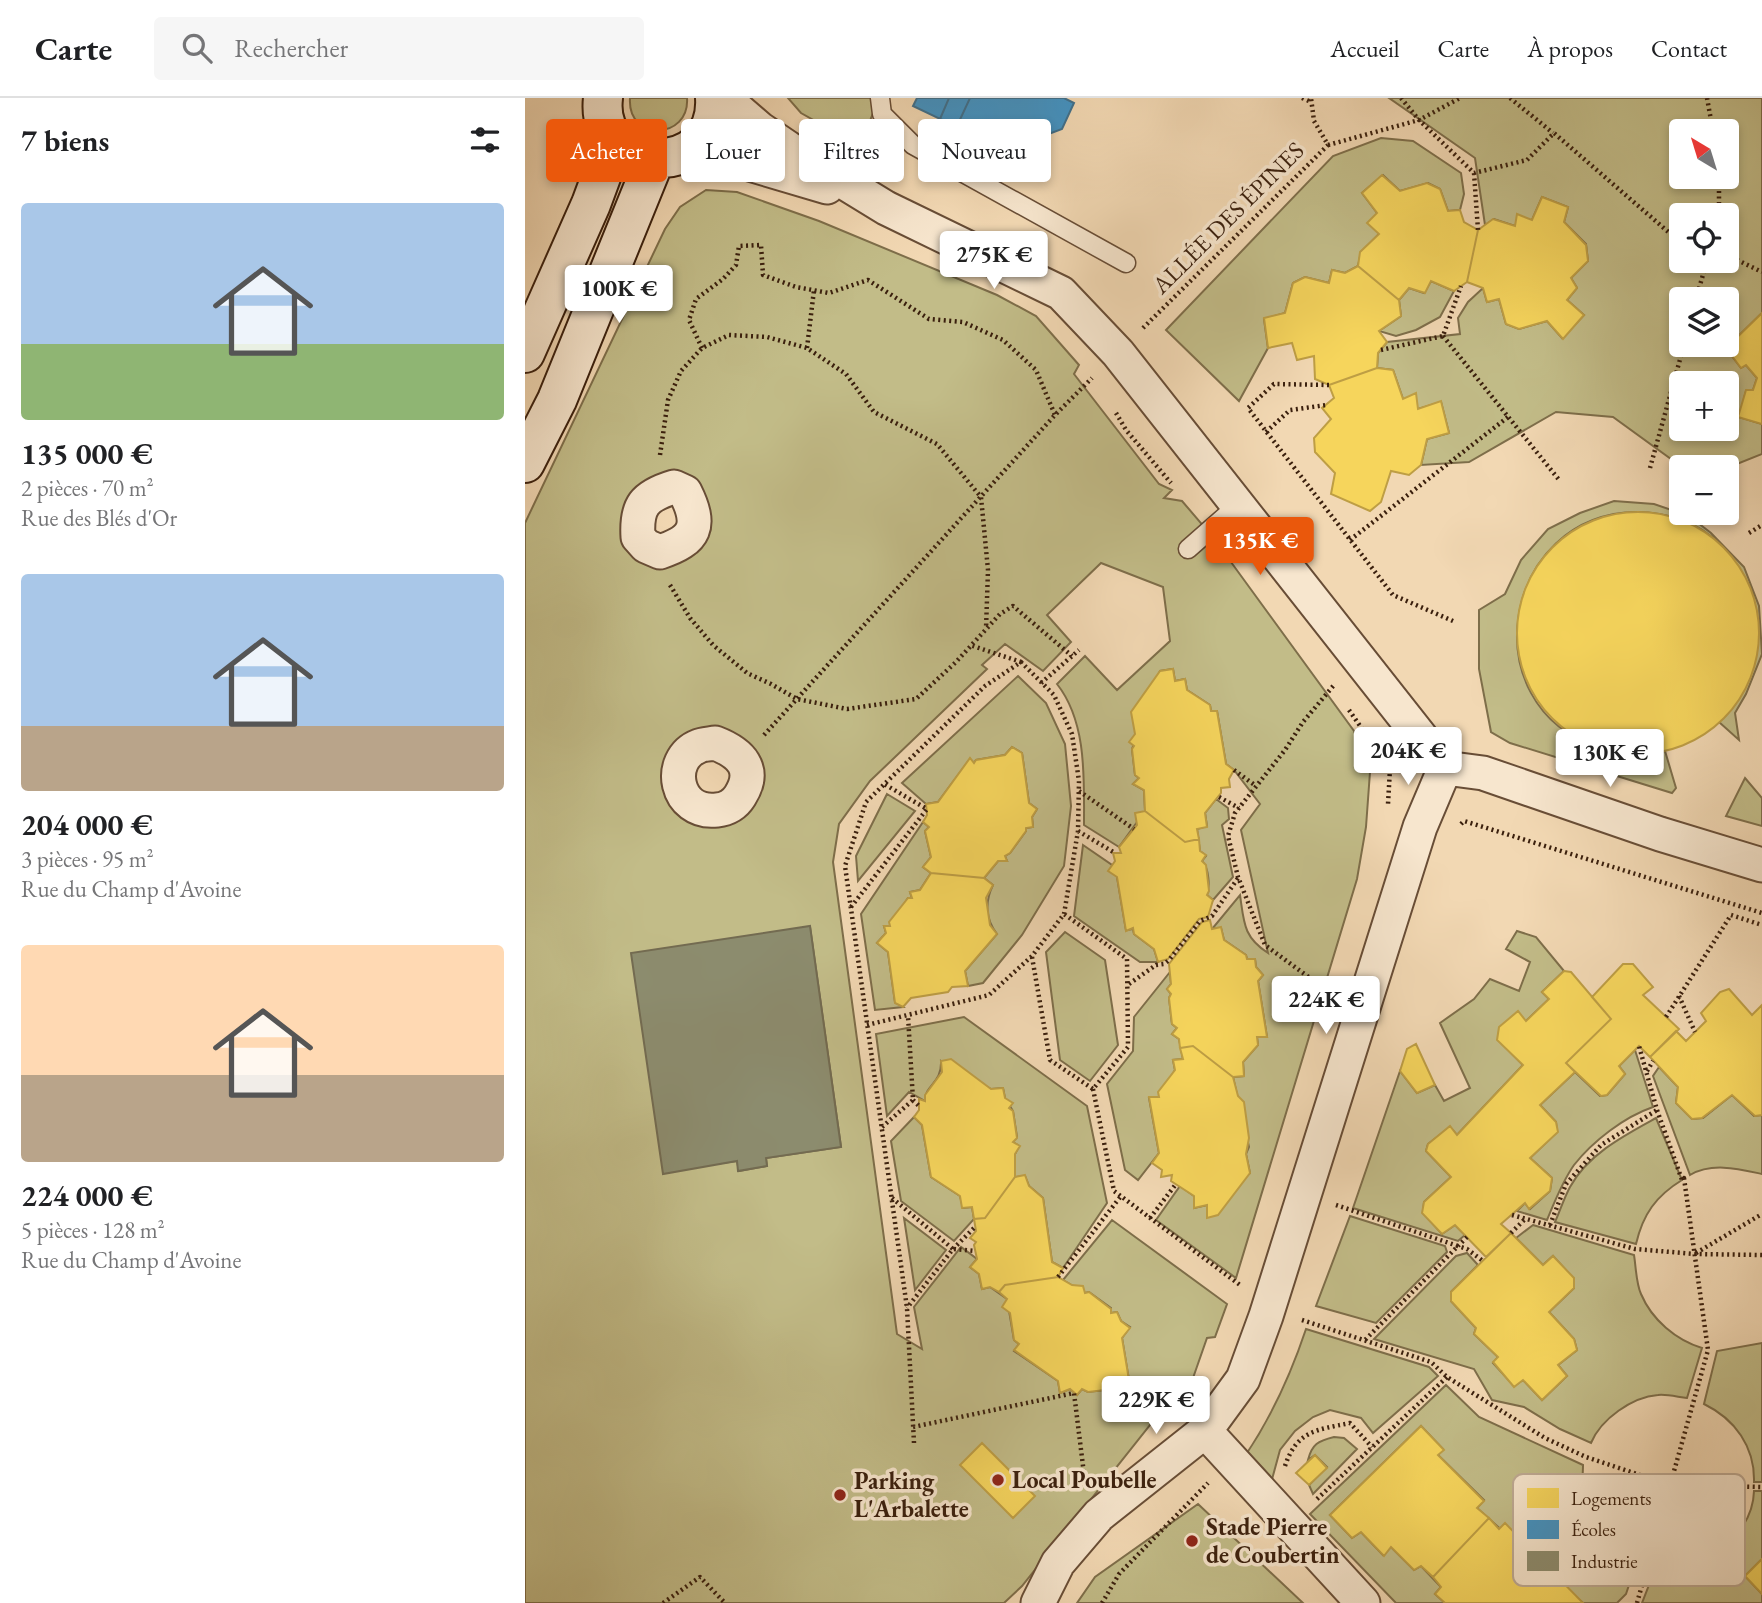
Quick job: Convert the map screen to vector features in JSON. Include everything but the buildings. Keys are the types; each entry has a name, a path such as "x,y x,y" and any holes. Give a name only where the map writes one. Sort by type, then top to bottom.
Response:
{"main road":[{"path":"603,98 606,119"},
{"path":"667,156 701,141 711,126 716,108 715,98"},
{"path":"525,463 557,400 628,223 671,156"},
{"path":"525,353 598,182"}],"street":[{"path":"725,98 760,129 886,208 1062,293 1107,364 1238,505 1445,768 1483,774 1660,835 1762,865"},
{"path":"671,156 726,157 801,178 886,208"},
{"path":"1038,1603 1058,1563 1099,1515 1205,1431 1243,1380 1269,1306 1420,827 1445,768"},
{"path":"1205,1431 1363,1603"}],"lane":[{"path":"880,98 882,114 913,145 1126,263"},
{"path":"1188,549 1238,505"}],"path":[{"path":"1301,98 1311,100"},
{"path":"1401,98 1419,120 1474,173 1478,230"},
{"path":"1328,145 1419,120 1460,98"},
{"path":"1510,98 1669,232"},
{"path":"1707,98 1711,119"},
{"name":"ALLÉE DES ÉPINES","path":"742,759 1055,415 1328,145 1314,121 1311,100"},
{"path":"1474,173 1527,160 1554,133"},
{"path":"702,348 689,320 697,299 736,265 739,246 761,245 763,275 829,293 868,280 929,319 963,321 1003,340 1036,370 1055,415"},
{"path":"1739,261 1762,272"},
{"path":"1443,336 1461,286"},
{"path":"807,348 814,290"},
{"path":"660,491 660,453 668,400 681,371 702,348 729,335 767,337 807,348 846,374 874,412 937,444 981,497 988,570 986,629"},
{"path":"1381,350 1443,336"},
{"path":"1443,336 1560,481"},
{"path":"1650,468 1681,357"},
{"path":"1101,386 1107,364"},
{"path":"1329,385 1274,384 1248,408 1393,595 1453,621"},
{"path":"1266,432 1290,410 1326,405"},
{"path":"1113,408 1126,430 1210,530"},
{"path":"1350,540 1509,417"},
{"path":"1749,533 1762,525"},
{"path":"669,582 690,618 713,645 747,673 797,699 847,709 916,699 956,662 1000,614 1013,606 1072,656"},
{"path":"867,1024 989,995 1032,956 1064,914 1078,831 1079,791 1072,733 1054,695 1021,662 970,645"},
{"path":"1041,683 1079,650"},
{"path":"914,1443 907,1308 845,866 866,802 985,687 1021,662"},
{"path":"1334,989 1314,981 1265,945 1238,877 1229,836 1235,813 1331,687 1364,664"},
{"path":"1331,687 1338,695"},
{"path":"1345,704 1390,769 1387,822 1420,827 1441,846 1464,821 1762,914"},
{"path":"1234,770 1257,786"},
{"path":"851,907 926,809 884,784"},
{"path":"1079,791 1134,829"},
{"path":"1219,797 1239,808"},
{"path":"1078,831 1115,853"},
{"path":"1129,984 1156,965 1169,960 1200,921 1212,916 1238,877"},
{"path":"1064,914 1127,959 1128,1047 1093,1089"},
{"path":"1666,1017 1731,915 1762,925"},
{"path":"1032,956 1050,1060 1093,1089 1114,1191 1269,1306 1284,1314 1431,1362 1447,1377 1545,1438 1586,1457 1637,1474"},
{"path":"1330,1002 1338,976"},
{"path":"1679,996 1695,1032"},
{"path":"908,1016 913,1100 919,1106"},
{"path":"1639,1046 1657,1111 1682,1180 1684,1178 1708,1350 1673,1474"},
{"path":"1647,1072 1653,1061"},
{"path":"881,1127 913,1100"},
{"path":"1550,1225 1566,1184 1601,1145 1657,1111"},
{"path":"1150,1218 1176,1184"},
{"path":"1304,1194 1467,1249 1483,1261"},
{"path":"1058,1276 1121,1196"},
{"path":"891,1198 953,1249 975,1251"},
{"path":"1512,1214 1635,1249 1695,1254 1762,1255"},
{"path":"1695,1254 1762,1214"},
{"path":"1511,1233 1526,1218"},
{"path":"907,1308 953,1249 975,1227"},
{"path":"1365,1340 1467,1237"},
{"path":"1236,1295 1237,1282 1243,1271"},
{"path":"1281,1514 1372,1447 1447,1377"},
{"path":"913,1427 1074,1393 1085,1483 1096,1474"},
{"path":"1281,1514 1289,1455 1309,1432 1350,1423 1372,1447"},
{"path":"663,1603 700,1577 725,1603"},
{"path":"1637,1603 1642,1586"}],"shaded area":[{"path":"630,98 687,98 685,112 679,122 669,128 667,119 636,119"},
{"path":"788,98 879,98 871,119 812,119 801,113"},
{"path":"1389,98 1762,98 1762,313 1739,335 1739,287 1669,287 1669,357 1733,357 1741,368 1746,365 1757,378 1753,390 1746,391 1739,417 1762,424 1762,454 1739,463 1739,455 1669,455 1669,458 1613,417 1556,412 1469,462 1421,465 1427,439 1449,433 1441,402 1418,409 1403,399 1393,370 1377,368 1378,353 1387,342 1460,334 1458,318 1468,302 1483,288 1487,302 1499,299 1506,324 1519,329 1547,321 1562,338 1584,315 1567,300 1577,288 1571,278 1588,261 1586,244 1564,222 1568,207 1542,197 1532,220 1515,226 1494,219 1485,225 1475,158"},
{"path":"1381,138 1413,141 1461,173 1464,194 1460,210 1448,211 1440,189 1428,183 1400,191 1383,175 1362,193 1377,213 1379,234 1361,252 1358,266 1345,273 1332,270 1329,283 1305,277 1293,283 1285,313 1264,319 1268,348 1239,401 1166,330 1333,156"},
{"path":"706,190 737,192 819,221 997,295 1036,316 1079,365 1074,374 1159,484 1172,490 1164,498 1182,501 1212,536 1354,731 1370,772 1366,827 1357,879 1236,1278 1156,1220 1180,1186 1194,1196 1194,1208 1207,1205 1250,1173 1246,1154 1249,1147 1233,1077 1244,1076 1243,1062 1258,1045 1257,1037 1267,1037 1258,981 1263,975 1256,967 1255,959 1247,959 1246,955 1224,940 1221,928 1212,929 1240,895 1249,935 1268,953 1241,830 1260,804 1234,770 1226,764 1217,711 1211,711 1210,705 1187,690 1185,679 1175,681 1173,669 1160,671 1132,749 1135,775 1139,778 1133,784 1144,790 1145,811 1119,847 1084,825 1079,733 1067,699 1057,684 1085,656 1117,690 1170,641 1163,587 1101,563 1047,615 1071,642 1043,671 1005,644 982,665 987,669 870,781 839,824 833,862 897,1334 922,1349 914,1307 961,1247 977,1259 970,1267 979,1274 982,1289 990,1287 1007,1299 1014,1340 1019,1344 1014,1351 1058,1381 1060,1393 1070,1389 1077,1395 1082,1389 1088,1392 1113,1389 1122,1396 1130,1386 1122,1338 1130,1327 1121,1321 1117,1312 1111,1313 1111,1308 1089,1292 1085,1293 1063,1280 1112,1220 1227,1304 1215,1337 1207,1338 1193,1378 1162,1410 1022,1586 1004,1603 525,1603 525,523 665,229 680,207","holes":["660,491 695,525 647,546","715,743 746,787 692,807 685,756","810,927 841,1147 766,1158 767,1166 739,1171 737,1161 722,1163"]},
{"path":"1431,281 1454,291 1440,317 1416,330 1396,336 1379,331 1401,316 1399,300 1409,288 1424,293"},
{"path":"1614,501 1654,504 1669,509 1669,517 1637,512 1591,521 1556,543 1532,576 1519,614 1518,655 1531,693 1557,725 1606,749 1640,754 1665,751 1676,788 1672,793 1510,743 1491,732 1479,669 1479,610 1505,594 1521,560 1548,529 1580,513"},
{"path":"1694,525 1701,525 1711,533 1744,567 1759,606 1762,654 1735,713 1739,740 1719,722 1731,710 1748,681 1755,648 1756,613 1753,596 1743,575 1719,544"},
{"path":"1018,676 1046,703 1065,744 1071,806 1064,866 1022,935 983,983 968,986 965,971 997,934 987,910 993,885 984,878 998,861 1007,861 1005,856 1010,853 1026,828 1033,827 1032,817 1037,809 1029,803 1022,753 1012,747 1005,755 976,760 974,763 970,759 938,802 926,804 902,783"},
{"path":"1745,778 1762,798 1762,826 1726,816"},
{"path":"887,794 915,811 858,881 856,856"},
{"path":"1216,799 1228,808 1229,819 1222,825 1233,877 1213,900 1207,895 1208,877 1202,861 1206,856 1200,851 1197,829 1207,826 1205,813"},
{"path":"923,822 929,827 925,831 931,857 923,867 931,873 920,890 910,892 912,898 908,898 890,926 884,926 886,933 877,943 888,952 895,1002 903,1007 875,1010 861,914"},
{"path":"1083,845 1112,865 1117,877 1126,930 1133,929 1134,934 1154,949 1158,962 1140,962 1074,916"},
{"path":"1517,931 1536,937 1564,971 1542,992 1549,999 1526,1021 1498,1040 1523,1065 1457,1135 1450,1127 1428,1144 1426,1151 1451,1177 1424,1202 1423,1213 1442,1234 1455,1225 1465,1235 1458,1241 1353,1208 1400,1071 1417,1093 1435,1085 1444,1101 1470,1088 1440,1023 1474,999 1490,979 1519,991 1530,962 1506,949"},
{"path":"1065,932 1105,960 1118,1045 1090,1081 1060,1060 1046,952"},
{"path":"1170,972 1171,984 1167,989 1171,994 1169,998 1172,1024 1177,1028 1172,1034 1179,1039 1183,1059 1173,1060 1175,1070 1159,1097 1149,1098 1159,1153 1138,1180 1125,1170 1107,1084 1133,1051 1134,1017"},
{"path":"964,1017 1087,1106 1107,1203 1063,1268 1052,1262 1043,1198 1029,1186 1025,1176 1015,1177 1015,1154 1019,1146 1013,1142 1017,1137 1013,1111 1005,1098 1003,1088 991,1089 941,1061 939,1075 925,1101 909,1092 887,1116 876,1034"},
{"path":"1635,1050 1653,1107 1620,1123 1582,1156 1566,1178 1547,1220 1517,1211 1525,1203 1530,1209 1550,1191 1552,1178 1530,1158 1557,1132 1556,1122 1540,1105 1575,1072 1600,1096 1607,1095 1625,1074 1619,1066"},
{"path":"1659,1067 1678,1087 1676,1103 1692,1119 1703,1118 1732,1095 1754,1116 1762,1115 1762,1174 1716,1168 1690,1175 1653,1076"},
{"path":"914,1117 922,1125 931,1177 960,1196 963,1208 972,1207 974,1219 954,1241 901,1201 891,1141"},
{"path":"1656,1118 1682,1180 1652,1207 1642,1224 1636,1244 1555,1222 1570,1187 1587,1165 1608,1146"},
{"path":"1350,1216 1445,1246 1447,1252 1376,1323 1316,1306"},
{"path":"904,1218 946,1250 915,1290"},
{"path":"1533,1225 1634,1255 1639,1290 1652,1312 1674,1334 1702,1348 1687,1398 1661,1395 1638,1400 1610,1418 1591,1443 1560,1429 1524,1407 1492,1400 1474,1369 1374,1339 1456,1256 1467,1253 1478,1265 1451,1292 1451,1301 1476,1328 1474,1334 1498,1357 1493,1363 1514,1386 1523,1380 1542,1400 1567,1376 1558,1365 1577,1350 1574,1339 1549,1312 1574,1288 1574,1279 1553,1256 1543,1265 1516,1238"},
{"path":"1306,1329 1429,1367 1438,1376 1373,1433 1361,1418 1330,1410 1313,1417 1295,1431 1280,1450 1271,1483 1245,1456 1280,1394"},
{"path":"1762,1343 1762,1482 1754,1482 1751,1457 1741,1436 1725,1418 1704,1404 1717,1351"},
{"path":"1446,1385 1479,1417 1583,1465 1583,1474 1513,1474 1513,1540 1477,1508 1484,1500 1438,1455 1443,1449 1421,1426 1330,1515 1352,1538 1361,1532 1383,1555 1391,1547 1414,1570 1421,1566 1441,1587 1435,1594 1445,1603 1396,1603 1310,1514"},
{"path":"1344,1438 1357,1449 1313,1494 1309,1485 1327,1467 1315,1455 1308,1460 1311,1450 1324,1440"},
{"path":"1754,1491 1762,1491 1762,1559 1745,1576 1745,1521"},
{"name":"Stade Pierre de Coubertin","path":"1198,1504 1303,1603 1077,1603 1095,1577"},
{"path":"1745,1576 1762,1594 1762,1603 1642,1603 1649,1586 1745,1586"},
{"path":"1564,1586 1629,1586 1626,1594 1617,1603 1583,1603"}],"place":[{"name":"Local Poubelle","path":"998,1480"},
{"name":"Parking L'Arbalette","path":"840,1495"},
{"name":"Stade Pierre de Coubertin","path":"1192,1541"}]}
